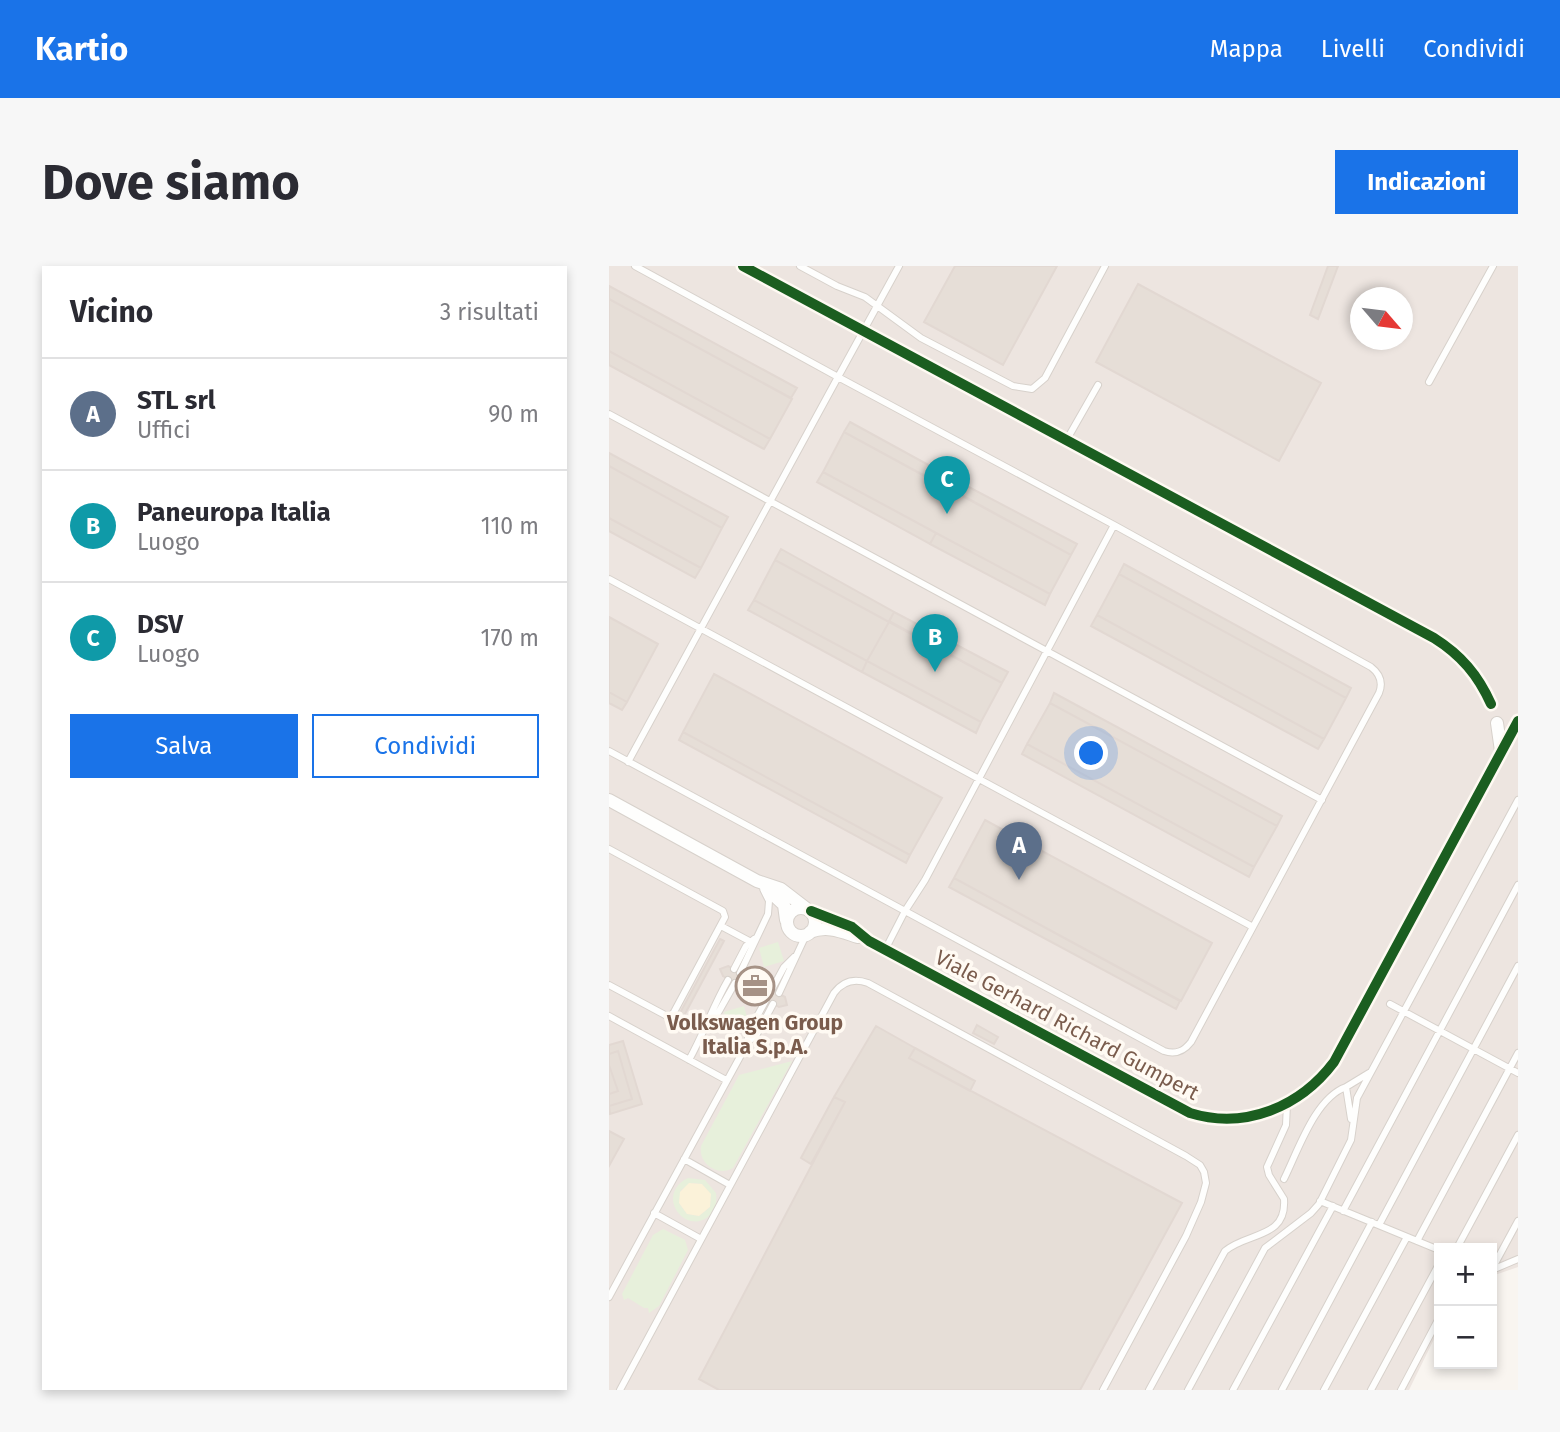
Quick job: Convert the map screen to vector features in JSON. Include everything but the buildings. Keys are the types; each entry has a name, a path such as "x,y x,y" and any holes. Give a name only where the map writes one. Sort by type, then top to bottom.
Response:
{"street":[{"path":"743,266 1448,647 1479,678 1491,704"},
{"name":"Viale Gerhard Richard Gumpert","path":"609,800 757,881 781,889 809,910 852,927 885,950 1189,1113 1208,1118 1242,1117 1257,1115 1287,1104 1315,1084 1338,1054 1518,721"},
{"path":"1497,723 1501,751"},
{"name":"Viale Gerhard Richard Gumpert","path":"757,881 784,905 786,920"},
{"path":"794,909 809,910 815,924 808,934 792,933 786,920 794,909"},
{"name":"Viale Gerhard Richard Gumpert","path":"808,934 821,928 831,929 869,941"}],"lane":[{"path":"609,751 1164,1051 1173,1053 1182,1050 1191,1042 1379,693 1381,683 1378,674 1371,667 635,266"},
{"path":"800,266 837,286 865,297 921,338 1006,383 1032,389 1045,378 1105,266"},
{"path":"628,762 899,266"},
{"path":"1429,382 1493,266"},
{"path":"1066,442 1098,384"},
{"path":"609,414 1322,800"},
{"path":"885,950 1114,525"},
{"path":"609,579 1253,927"},
{"path":"1188,1390 1265,1248 1311,1213 1320,1201 1353,1131 1356,1103 1518,800"},
{"path":"609,849 723,911 726,916 670,1016 609,985"},
{"path":"737,971 753,950 753,940 768,914 767,897 757,881"},
{"path":"1343,1211 1518,885"},
{"path":"721,926 753,940"},
{"path":"779,993 808,934"},
{"path":"772,989 784,968 795,957"},
{"path":"1282,1390 1518,966"},
{"path":"689,1060 709,1023 712,1010 731,981"},
{"path":"620,1390 834,993 841,985 853,981 868,983 1200,1165 1206,1183 1201,1202 1186,1236 1103,1390"},
{"path":"609,1297 747,1044 749,1031 769,1002"},
{"path":"1390,1004 1518,1073"},
{"path":"609,1016 726,1080"},
{"path":"1417,1241 1518,1053"},
{"path":"1284,1179 1316,1113 1337,1091 1363,1078 1375,1066"},
{"path":"1346,1087 1353,1131"},
{"path":"1149,1390 1225,1251 1269,1231 1281,1219 1284,1199 1267,1167 1286,1125 1287,1104"},
{"path":"1460,1243 1518,1135"},
{"path":"684,1159 730,1185"},
{"path":"1320,1201 1434,1248"},
{"path":"1233,1390 1333,1206"},
{"path":"654,1213 701,1238"},
{"path":"1497,1261 1518,1221"},
{"path":"1324,1390 1408,1237"},
{"path":"1497,1268 1518,1259"},
{"path":"1371,1390 1434,1273"},
{"path":"1401,1390 1434,1327"}],"shaded area":[{"path":"609,266 1518,266 1518,1267 1497,1274 1497,1243 1434,1243 1434,1339 1409,1390 609,1390"}],"green space":[{"path":"778,942 784,961 764,967 759,948"},
{"path":"744,1006 749,1025 730,1031 724,1012"},
{"path":"792,1061 733,1168 721,1171 710,1167 703,1158 701,1146 739,1075"},
{"path":"688,1178 705,1180 716,1193 716,1204 711,1214 702,1220 692,1221 677,1212 673,1194 678,1185","holes":["692,1183 702,1184 711,1195 710,1207 699,1216 687,1214 679,1203 681,1190"]},
{"path":"663,1229 685,1240 688,1250 659,1306 649,1313 648,1308 628,1298 624,1300 622,1294 653,1235"}],"sand":[{"path":"689,1183 702,1184 711,1194 710,1207 699,1216 687,1214 679,1203 680,1192"}],"cycle path":[{"path":"743,266 1434,638 1468,666 1491,704"},
{"path":"811,911 852,927 869,941 1190,1113 1231,1119 1270,1111 1305,1091 1334,1062 1518,721"}],"place":[{"name":"DSV","path":"947,514"},
{"name":"Paneuropa Italia","path":"935,672"},
{"name":"STL srl","path":"1019,880"},
{"name":"Volkswagen Group Italia S.p.A.","path":"755,986"}]}
